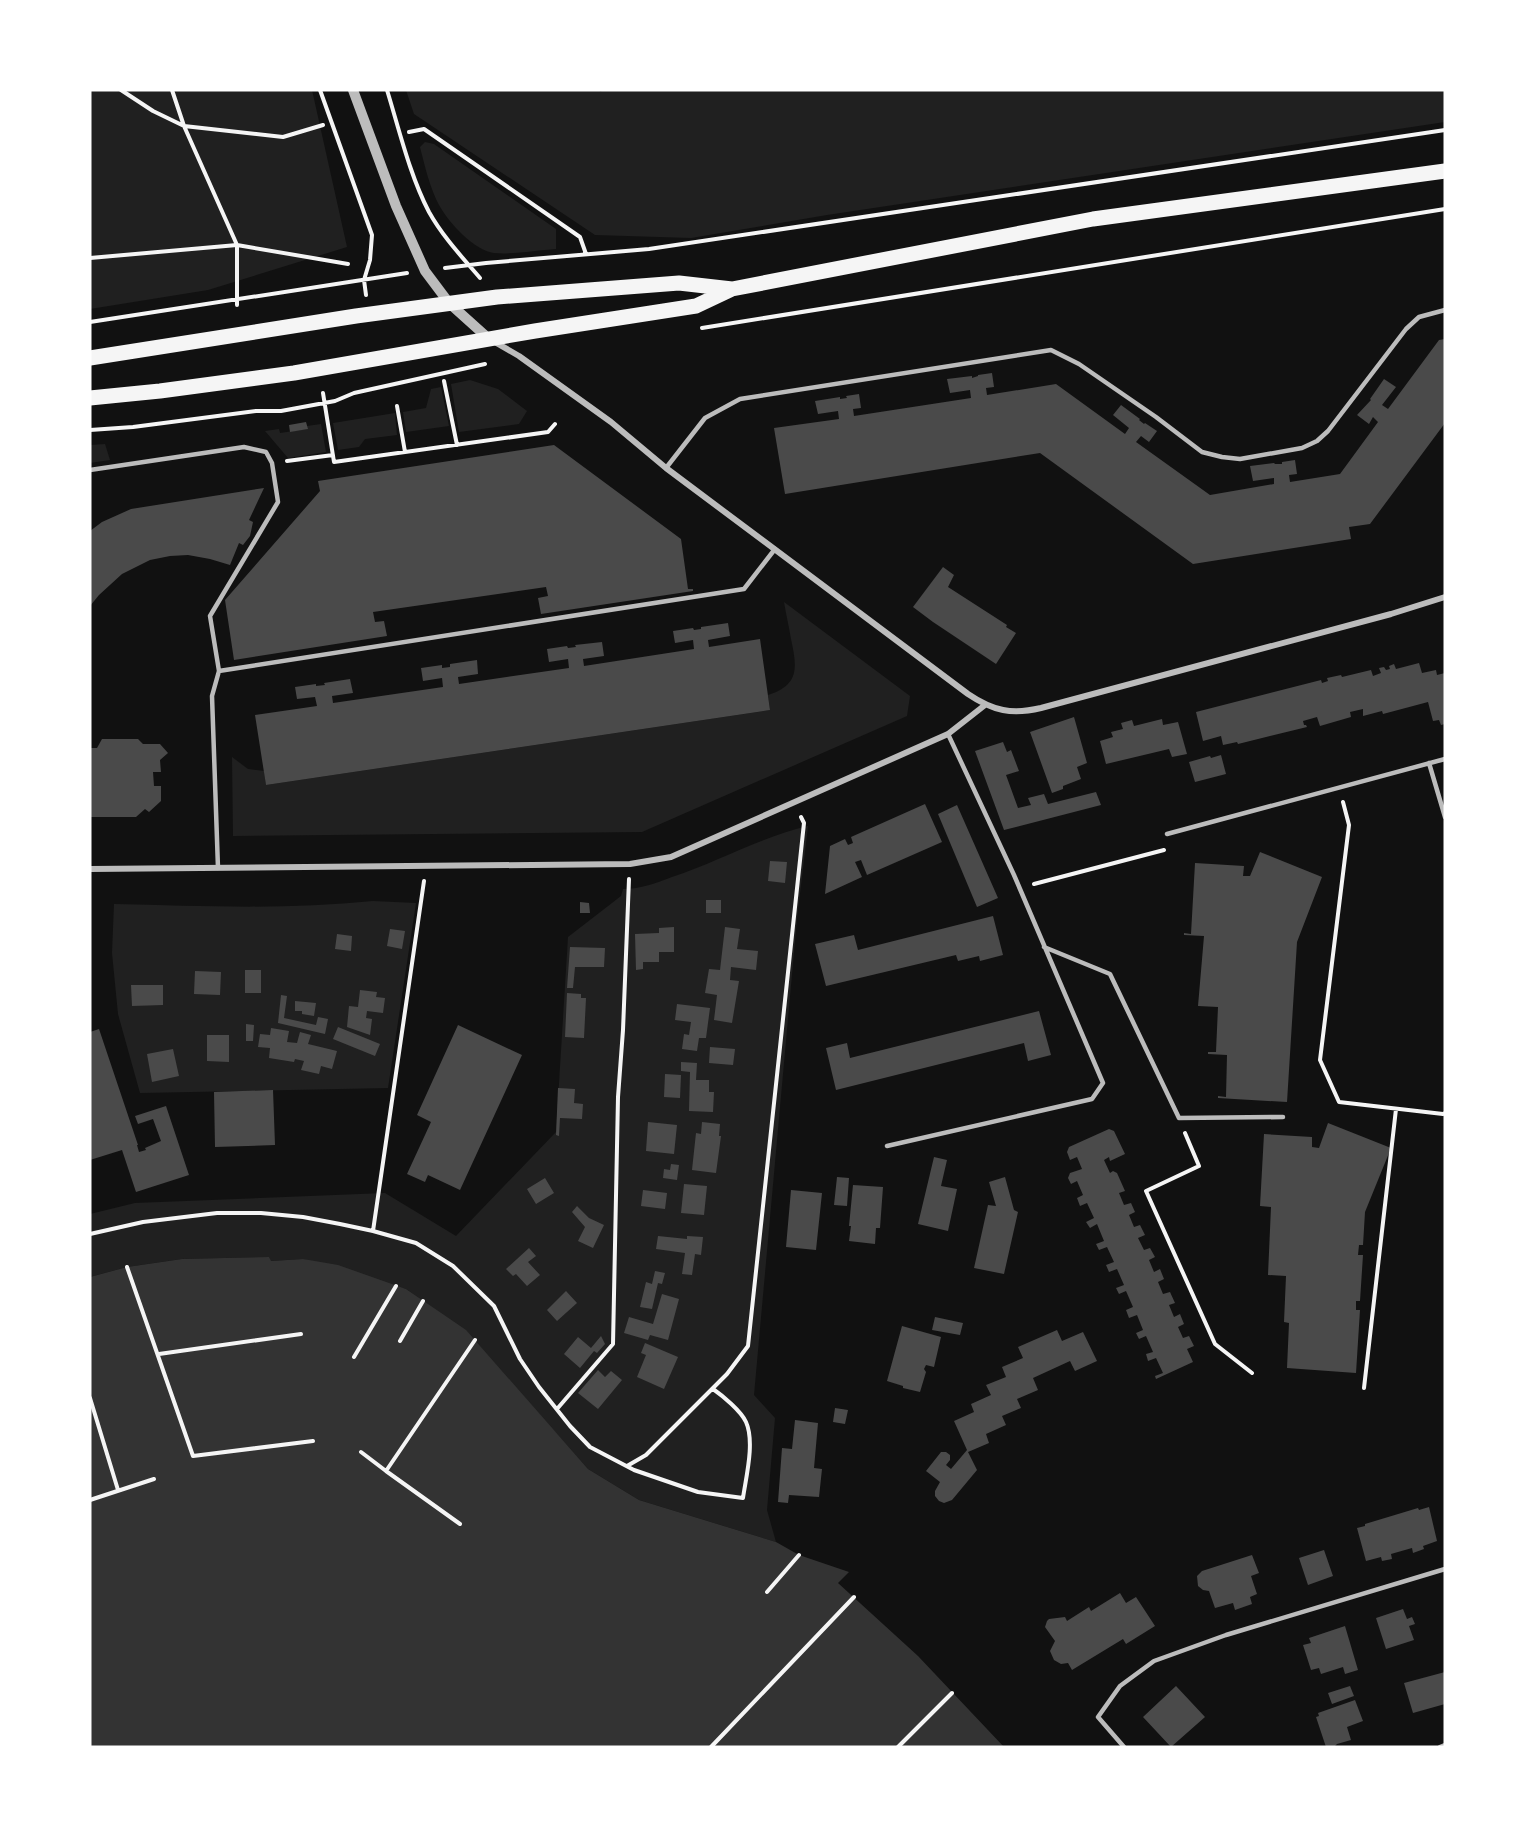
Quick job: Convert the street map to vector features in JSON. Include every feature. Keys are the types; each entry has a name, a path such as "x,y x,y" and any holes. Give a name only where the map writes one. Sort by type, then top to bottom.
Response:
{"main road":[{"path":"90,398 210,385 696,306 732,290 1093,219 1445,171"},
{"path":"90,358 497,297 679,283 732,290"}],"street":[{"path":"353,90 396,206 416,252 425,271 449,303 489,339 519,356 611,422 666,468 985,705 1009,711 1029,711 1391,614 1445,597"},
{"path":"90,869 630,864 671,857 948,734 985,705"}],"lane":[{"path":"666,468 705,418 740,399 1051,350 1079,364 1202,452 1222,458 1240,459 1302,448 1317,441 1328,431 1406,329 1419,317 1445,310"},
{"path":"90,470 244,447 266,452 272,463 278,502 210,616 219,671 212,696 218,868"},
{"path":"219,671 744,589 775,549"},
{"path":"887,1146 1092,1099 1103,1083 1014,875 948,734"},
{"path":"1167,834 1445,759"},
{"path":"1429,764 1445,817"},
{"path":"1044,947 1110,974 1179,1118 1283,1117"},
{"path":"1124,1747 1098,1717 1120,1686 1154,1661 1226,1635 1445,1569"},
{"path":"1440,1747 1445,1745"}],"path":[{"path":"121,90 153,111 184,126 283,137 323,125"},
{"path":"172,90 184,126 237,245 237,303"},
{"path":"320,90 372,235 371,251"},
{"path":"387,90 414,175 429,212 460,255"},
{"path":"409,132 424,129 580,237 586,254"},
{"path":"486,263 657,248 1445,130"},
{"path":"696,329 1445,209"},
{"path":"90,258 237,245 348,264"},
{"path":"90,322 237,303 350,282"},
{"path":"90,430 133,427 256,411 281,411 324,404 354,393 472,366"},
{"path":"444,381 457,445"},
{"path":"323,393 334,462 548,432 555,424"},
{"path":"398,406 405,453"},
{"path":"272,463 333,455"},
{"path":"1341,795 1349,825 1320,1060 1339,1102 1445,1113"},
{"path":"627,1466 646,1455 713,1389 748,1346 804,823 795,802"},
{"path":"557,1409 613,1344 618,1097 630,864"},
{"path":"373,1231 426,866"},
{"path":"1364,1388 1396,1109"},
{"path":"1179,1118 1199,1166 1146,1191 1215,1344 1252,1373"},
{"path":"90,1234 143,1222 217,1213 261,1213 303,1217 373,1231 416,1243 453,1266 494,1306 520,1359 539,1387 590,1447 627,1466 698,1492 743,1498 750,1439 746,1421 724,1397 713,1389"},
{"path":"127,1267 193,1456 313,1441"},
{"path":"354,1357 396,1286"},
{"path":"400,1341 423,1301"},
{"path":"159,1354 301,1334"},
{"path":"386,1471 475,1340"},
{"path":"90,1398 118,1490"},
{"path":"361,1452 460,1524"},
{"path":"90,1500 154,1479"},
{"path":"767,1592 799,1555"},
{"path":"711,1747 854,1597"},
{"path":"898,1747 952,1693"}],"shaded area":[{"path":"90,90 312,90 347,247 208,290 90,309"},
{"path":"406,90 599,90 600,92 604,90 1445,90 1445,122 827,215 691,238 595,235 414,114"},
{"path":"425,142 434,144 556,229 556,249 494,253 479,247 463,235 443,212 436,198 420,147"},
{"path":"470,380 498,389 527,411 519,424 459,432 451,384"},
{"path":"441,387 449,426 406,432 403,412 426,408 431,389"},
{"path":"395,413 397,435 365,439 359,447 338,450 333,423"},
{"path":"321,424 326,452 288,458 265,431 279,429 280,433 307,429 307,426"},
{"path":"105,444 110,460 90,463 90,445"},
{"path":"784,602 910,696 907,716 642,832 233,836 232,757 248,769 264,771 266,785 770,710 768,695 786,686 794,674 793,649"},
{"path":"808,826 797,919 754,1395 775,1418 767,1510 776,1542 639,1500 588,1469 557,1434 423,1301 406,1289 303,1259 270,1261 269,1257 182,1259 127,1267 90,1277 90,1214 135,1203 385,1193 456,1236 556,1132 568,937 621,896 623,889 654,883 773,836"},
{"path":"373,901 416,903 388,1088 140,1093 118,1014 112,953 114,904 276,906"},
{"path":"269,1257 271,1261 303,1259 338,1265 406,1289 466,1330 588,1469 639,1500 776,1542 799,1555 849,1572 838,1583 918,1656 1004,1747 90,1747 90,1277 127,1267 182,1259"}],"building":[{"path":"1445,339 1445,423 1370,524 1349,527 1351,539 1193,564 1040,453 785,494 774,428 839,419 838,411 818,414 815,401 847,398 846,396 859,394 861,408 853,409 854,416 971,398 970,390 950,393 947,379 972,376 972,378 992,373 994,387 986,388 987,395 1056,384 1125,434 1129,428 1113,415 1121,405 1144,424 1157,431 1149,442 1141,436 1136,442 1210,495 1274,484 1274,478 1253,481 1250,466 1282,464 1282,462 1295,460 1297,474 1289,475 1290,482 1340,474 1378,422 1373,417 1369,424 1357,415 1371,400 1384,379 1396,387 1382,405 1388,409 1439,340"},
{"path":"306,422 308,429 290,432 289,425"},
{"path":"554,445 681,539 688,589 693,589 693,591 541,614 538,598 548,596 546,587 373,612 375,622 384,621 387,636 234,660 225,600 320,491 318,481"},
{"path":"264,488 249,520 253,522 250,536 243,545 239,543 230,565 188,555 150,560 122,574 90,606 90,531 102,522 131,509"},
{"path":"943,567 954,575 948,587 1016,633 996,664 913,607"},
{"path":"728,623 730,636 708,640 709,647 760,639 770,710 266,785 255,715 317,706 315,697 297,699 295,687 325,685 324,683 350,679 353,693 332,696 333,703 443,687 442,678 423,681 421,668 442,665 442,668 450,667 450,664 477,660 478,674 458,677 459,684 569,668 568,659 549,662 547,649 602,642 604,656 583,659 584,666 694,649 693,640 675,643 673,631 701,629 701,627"},
{"path":"1419,663 1422,673 1436,670 1437,675 1445,673 1445,724 1441,725 1439,720 1433,721 1428,702 1383,714 1382,711 1363,716 1363,709 1350,712 1351,717 1320,726 1317,717 1303,721 1307,727 1238,744 1237,742 1223,745 1221,736 1203,741 1196,712 1321,680 1322,683 1328,681 1327,678 1371,670 1373,676 1381,673 1379,668 1390,669 1389,666 1394,664 1396,669"},
{"path":"1074,717 1087,763 1077,767 1081,779 1052,793 1030,732"},
{"path":"1162,719 1163,725 1178,722 1187,754 1172,757 1169,749 1106,764 1100,741 1113,737 1111,732 1123,729 1121,723 1132,720 1134,726"},
{"path":"102,739 138,739 143,744 160,744 168,753 160,760 161,772 153,772 154,786 161,786 161,801 149,812 145,809 136,817 90,817 90,748 97,748"},
{"path":"1003,742 1007,752 1011,750 1019,771 1006,775 1018,808 1031,805 1028,798 1044,794 1048,804 1096,792 1101,805 1004,830 975,751"},
{"path":"1221,755 1226,774 1195,782 1189,762"},
{"path":"925,804 942,842 867,875 861,860 855,862 862,877 825,894 830,846 845,839 848,845 853,843 851,837"},
{"path":"957,805 998,898 977,907 938,814"},
{"path":"1260,852 1322,877 1297,942 1287,1102 1218,1098 1218,1096 1226,1097 1227,1055 1208,1054 1208,1052 1216,1052 1218,1007 1198,1006 1204,936 1184,935 1184,933 1191,934 1195,863 1244,866 1243,876 1250,876"},
{"path":"770,861 787,862 785,883 768,881"},
{"path":"706,900 721,900 721,913 706,913"},
{"path":"580,902 589,903 590,913 580,913"},
{"path":"993,916 1003,955 980,961 979,956 958,961 956,955 826,986 815,944 854,935 858,950"},
{"path":"674,927 674,952 659,952 659,962 643,962 643,969 636,970 635,934 659,933 659,928"},
{"path":"725,927 740,929 737,949 758,951 756,970 731,967 730,980 739,981 732,1023 714,1020 717,995 705,993 709,969 720,970"},
{"path":"390,929 405,931 402,949 387,946"},
{"path":"337,934 352,936 351,951 335,949"},
{"path":"570,947 605,948 604,967 575,967 573,988 567,988"},
{"path":"245,970 261,970 261,993 245,993"},
{"path":"195,971 221,972 220,995 194,994"},
{"path":"131,985 163,985 163,1005 132,1006"},
{"path":"360,990 377,992 376,997 385,998 383,1013 367,1011 366,1018 372,1019 370,1035 347,1027 349,1006 358,1007"},
{"path":"567,993 581,994 581,998 586,998 584,1038 565,1037"},
{"path":"281,995 287,996 284,1018 316,1025 318,1017 328,1019 325,1034 278,1023"},
{"path":"295,1001 316,1003 314,1016 295,1011"},
{"path":"677,1004 710,1008 706,1038 699,1038 697,1051 682,1049 684,1034 689,1035 691,1022 675,1020"},
{"path":"1039,1011 1051,1055 1028,1061 1024,1043 836,1090 826,1048 847,1043 850,1058"},
{"path":"246,1024 254,1025 253,1041 246,1041"},
{"path":"458,1025 522,1055 460,1190 428,1175 425,1182 407,1174 431,1122 417,1115"},
{"path":"338,1027 380,1044 375,1056 333,1039"},
{"path":"271,1028 289,1031 287,1042 297,1043 300,1032 311,1035 308,1044 337,1051 332,1069 321,1066 319,1074 301,1070 304,1061 295,1059 294,1062 269,1058 270,1048 258,1047 260,1034 270,1035"},
{"path":"99,1029 139,1152 161,1141 153,1119 138,1124 135,1116 166,1106 189,1175 136,1192 122,1150 90,1160 90,1032"},
{"path":"207,1035 229,1035 229,1062 207,1061"},
{"path":"710,1047 735,1049 733,1065 709,1063"},
{"path":"173,1049 179,1076 152,1082 147,1054"},
{"path":"681,1062 697,1063 696,1080 709,1080 709,1092 714,1092 713,1112 689,1111 690,1072 681,1071"},
{"path":"665,1074 681,1075 680,1098 664,1097"},
{"path":"558,1088 575,1089 574,1103 583,1104 582,1119 560,1118 559,1136 556,1135"},
{"path":"273,1090 275,1145 215,1147 214,1092"},
{"path":"648,1122 677,1125 674,1154 646,1151"},
{"path":"702,1122 720,1124 719,1136 721,1136 716,1173 692,1170 696,1133 701,1134"},
{"path":"1328,1123 1391,1148 1365,1212 1363,1245 1359,1245 1358,1255 1363,1255 1360,1301 1356,1301 1356,1310 1360,1310 1356,1373 1287,1368 1289,1323 1284,1322 1286,1276 1268,1275 1271,1207 1260,1206 1264,1134 1312,1137 1312,1147 1319,1148"},
{"path":"1109,1129 1114,1131 1125,1154 1110,1161 1109,1157 1104,1160 1110,1173 1113,1171 1117,1173 1125,1191 1119,1193 1124,1205 1131,1203 1135,1212 1129,1215 1134,1227 1140,1225 1145,1235 1138,1238 1144,1250 1150,1248 1155,1257 1149,1260 1154,1272 1160,1269 1164,1279 1158,1282 1163,1294 1170,1292 1175,1303 1169,1305 1174,1317 1180,1314 1184,1324 1178,1327 1183,1338 1189,1336 1194,1346 1187,1349 1193,1362 1156,1379 1155,1376 1163,1373 1156,1358 1148,1361 1146,1354 1153,1352 1146,1336 1139,1339 1136,1333 1143,1330 1137,1315 1129,1318 1126,1310 1133,1307 1126,1291 1119,1294 1116,1288 1124,1285 1117,1269 1109,1272 1106,1265 1114,1262 1107,1247 1099,1250 1096,1244 1104,1241 1097,1224 1090,1228 1086,1222 1094,1218 1087,1203 1080,1206 1077,1198 1083,1195 1077,1181 1071,1184 1068,1178 1070,1173 1082,1169 1077,1157 1070,1160 1067,1152 1069,1147"},
{"path":"934,1157 947,1160 941,1186 957,1189 948,1231 918,1224"},
{"path":"671,1164 679,1165 677,1180 663,1178 664,1169 670,1170"},
{"path":"837,1177 849,1178 847,1206 834,1205"},
{"path":"1005,1177 1014,1210 1018,1212 1004,1274 974,1268 988,1205 996,1206 989,1182"},
{"path":"545,1178 554,1193 536,1204 527,1189"},
{"path":"684,1184 707,1186 704,1215 681,1213"},
{"path":"853,1185 883,1187 880,1228 876,1228 875,1244 849,1241"},
{"path":"643,1190 667,1193 665,1209 641,1206"},
{"path":"791,1190 822,1193 816,1250 786,1247"},
{"path":"577,1206 589,1218 604,1225 593,1248 578,1241 585,1227 572,1212"},
{"path":"658,1236 687,1239 687,1236 703,1237 701,1255 695,1254 692,1275 682,1274 685,1253 656,1249"},
{"path":"529,1248 536,1256 528,1262 540,1275 527,1286 516,1274 513,1276 506,1269"},
{"path":"655,1271 665,1273 662,1284 658,1283 652,1309 640,1307 646,1282 652,1284"},
{"path":"566,1291 577,1303 557,1321 547,1310"},
{"path":"662,1294 679,1299 668,1340 650,1335 648,1340 624,1333 629,1317 653,1324"},
{"path":"935,1317 963,1323 960,1335 932,1330"},
{"path":"902,1326 941,1337 934,1367 926,1365 924,1369 926,1372 920,1392 887,1381"},
{"path":"1057,1330 1062,1341 1083,1332 1097,1361 1075,1371 1070,1361 1033,1378 1038,1390 1017,1399 1021,1408 1002,1416 1006,1425 986,1434 989,1443 968,1452 977,1470 952,1500 944,1503 939,1501 935,1496 935,1491 940,1482 926,1471 941,1452 950,1455 950,1460 946,1465 951,1469 967,1450 954,1421 974,1412 971,1404 991,1395 986,1385 1006,1377 1002,1367 1023,1358 1018,1347"},
{"path":"601,1336 605,1344 597,1353 594,1351 580,1368 564,1354 578,1337 591,1348"},
{"path":"645,1343 678,1357 664,1389 637,1377 646,1355 641,1353"},
{"path":"598,1370 605,1377 611,1371 622,1380 598,1409 578,1393"},
{"path":"835,1408 848,1410 845,1424 833,1422"},
{"path":"795,1420 818,1423 814,1468 822,1469 819,1497 789,1495 788,1503 778,1502 782,1448 792,1449"},
{"path":"1429,1507 1437,1541 1413,1553 1412,1548 1391,1554 1392,1559 1382,1561 1381,1557 1366,1561 1357,1528 1418,1508 1419,1510"},
{"path":"1324,1550 1333,1576 1308,1585 1299,1558"},
{"path":"1252,1555 1259,1573 1251,1576 1257,1594 1250,1597 1252,1604 1235,1610 1233,1603 1215,1608 1209,1591 1198,1586 1197,1576 1202,1571"},
{"path":"1120,1593 1126,1603 1136,1597 1155,1626 1126,1644 1123,1639 1072,1670 1068,1663 1061,1664 1054,1660 1050,1651 1055,1641 1045,1627 1047,1621 1065,1617 1067,1621 1089,1607 1091,1611"},
{"path":"1403,1609 1407,1619 1412,1617 1415,1624 1409,1626 1414,1640 1386,1649 1376,1618"},
{"path":"1345,1626 1358,1670 1345,1674 1343,1667 1321,1674 1319,1668 1311,1670 1303,1645 1311,1643 1309,1638"},
{"path":"1445,1672 1445,1704 1413,1713 1404,1683"},
{"path":"1176,1686 1205,1717 1171,1747 1143,1717"},
{"path":"1350,1686 1354,1696 1332,1704 1328,1693"},
{"path":"1355,1700 1363,1721 1347,1727 1351,1740 1334,1747 1326,1747 1316,1717 1319,1716 1318,1713"}]}
